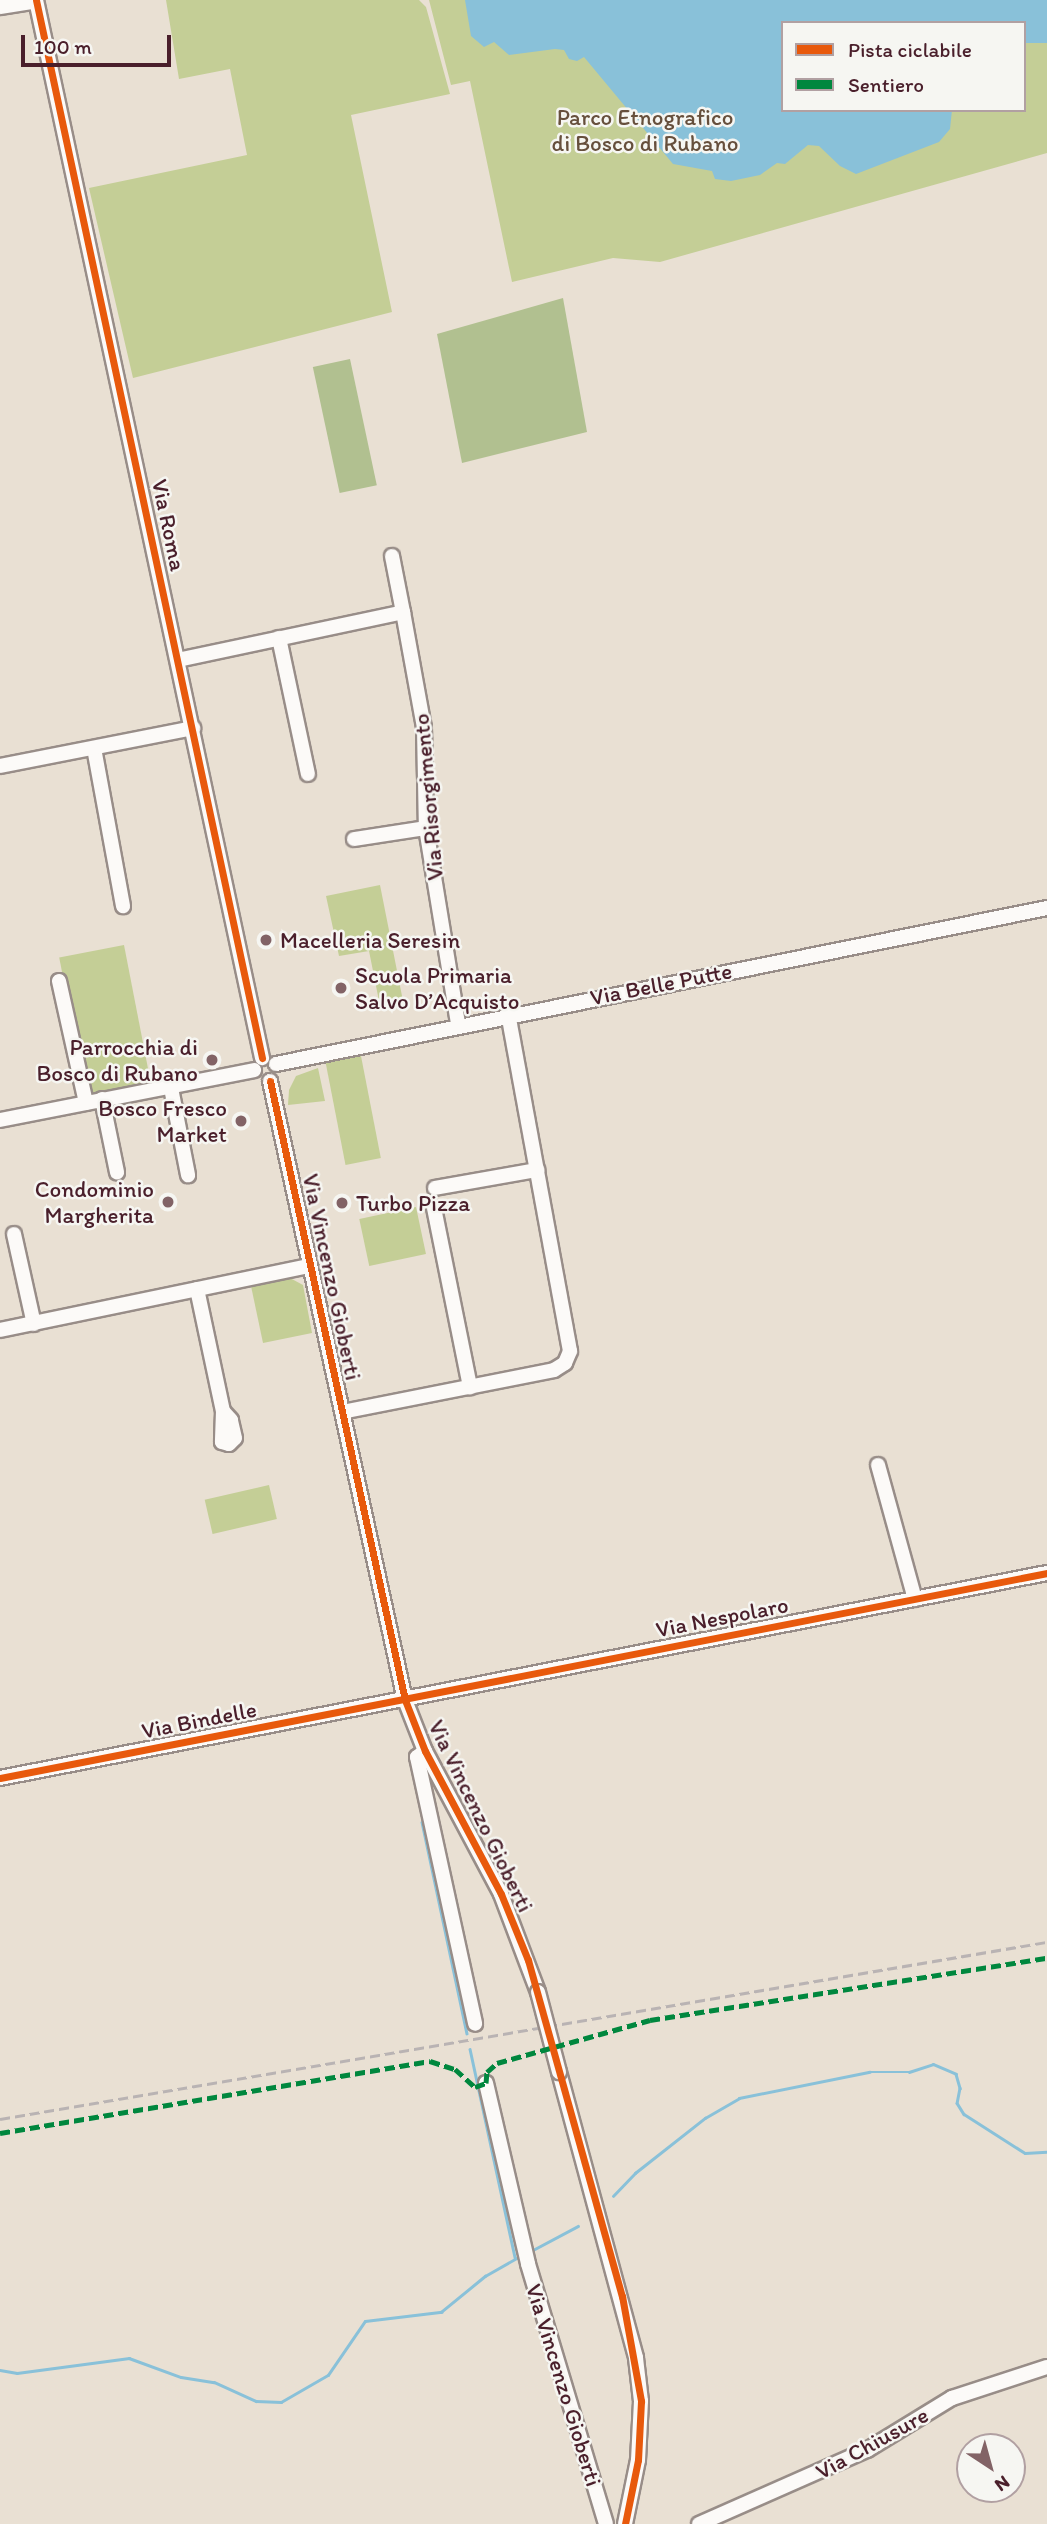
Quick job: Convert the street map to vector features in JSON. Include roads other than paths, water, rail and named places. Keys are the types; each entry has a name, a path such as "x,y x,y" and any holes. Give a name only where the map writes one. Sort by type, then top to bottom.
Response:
{"street":[{"name":"Via Roma","path":"0,6 36,0 264,1064"},
{"name":"Via Risorgimento","path":"392,556 424,728 426,828 458,1023"},
{"path":"178,660 403,612"},
{"path":"279,638 308,774"},
{"path":"0,766 192,728"},
{"path":"94,748 123,906"},
{"path":"354,839 426,828"},
{"name":"Via Belle Putte","path":"0,1120 171,1088 264,1064 458,1023 1047,908"},
{"path":"59,981 86,1103"},
{"path":"342,1412 554,1370 565,1363 570,1352 508,1014"},
{"name":"Via Vincenzo Gioberti","path":"264,1064 259,1080 270,1081 308,1266 405,1700 425,1751 501,1894 538,1992 636,2358 641,2401 638,2459 625,2524"},
{"path":"171,1088 188,1175"},
{"path":"102,1100 117,1172"},
{"path":"435,1188 537,1170"},
{"path":"434,1208 470,1387"},
{"path":"14,1234 34,1324"},
{"path":"0,1330 308,1266"},
{"path":"197,1289 223,1411"},
{"path":"878,1465 915,1599"},
{"name":"Via Nespolaro","path":"405,1700 1047,1573"},
{"name":"Via Bindelle","path":"0,1778 405,1700"},
{"name":"Via Vincenzo Gioberti","path":"425,1751 417,1757 475,2024"},
{"name":"Via Vincenzo Gioberti","path":"486,2083 528,2264 606,2524"},
{"name":"Via Chiusure","path":"699,2524 867,2450 953,2398 1047,2367"}],"water":[{"path":"465,0 1047,0 1047,43 1026,43 1026,21 781,21 781,112 952,112 950,129 939,142 856,174 840,166 819,146 808,145 785,164 777,163 760,175 731,181 715,179 712,171 673,164 584,57 577,61 569,59 564,50 555,49 509,55 494,42 484,47 471,36"}],"waterway":[{"path":"422,1822 467,2033"},
{"path":"470,2049 515,2257"},
{"path":"613,2196 635,2173 705,2118 739,2098 869,2072 909,2072 933,2064 956,2074 960,2088 957,2103 964,2114 1025,2153 1047,2152"},
{"path":"531,2251 578,2226"},
{"path":"0,2370 17,2373 129,2358 181,2377 214,2382 256,2401 281,2402 328,2375 365,2321 441,2312 485,2276 522,2255"}],"railway":[{"path":"0,2119 1047,1942"}],"place":[{"name":"Macelleria Seresin","path":"266,940"},
{"name":"Scuola Primaria Salvo D’Acquisto","path":"341,988"},
{"name":"Parrocchia di Bosco di Rubano","path":"212,1060"},
{"name":"Bosco Fresco Market","path":"241,1121"},
{"name":"Condominio Margherita","path":"168,1202"},
{"name":"Turbo Pizza","path":"342,1203"}],"park label":[{"name":"Parco Etnografico di Bosco di Rubano","path":"645,130"}]}
